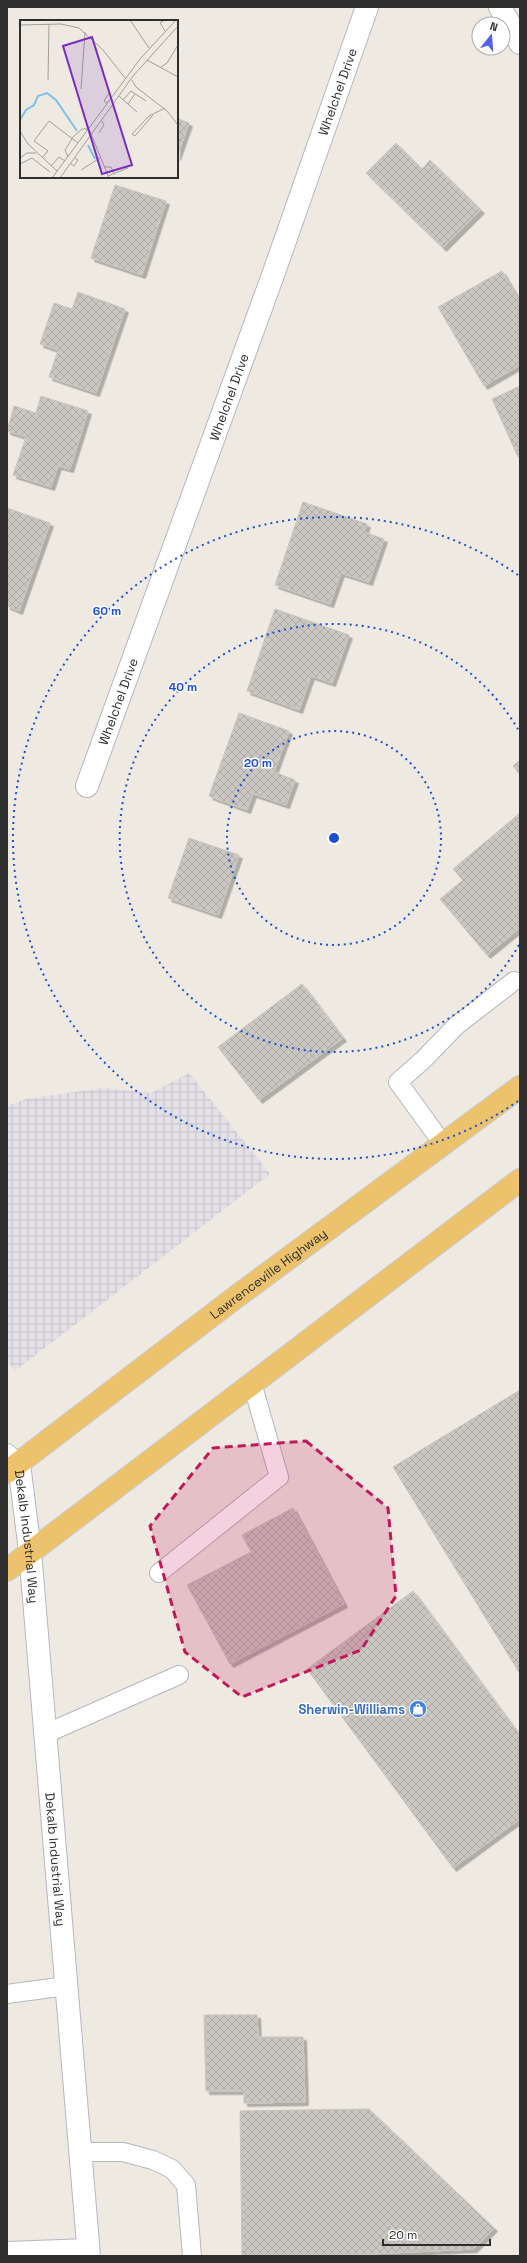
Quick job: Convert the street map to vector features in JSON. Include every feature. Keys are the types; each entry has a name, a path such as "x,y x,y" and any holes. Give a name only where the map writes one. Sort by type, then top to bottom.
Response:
{"highway":[{"name":"Lawrenceville Highway","path":"11,1463 520,1087"},
{"path":"7,1570 30,1551 520,1180"}],"street":[{"name":"Whelchel Drive","path":"88,786 273,275 367,7"},
{"path":"500,7 520,43"},
{"name":"Dekalb Industrial Way","path":"11,1463 30,1551 89,2252"}],"lane":[{"path":"443,1144 398,1082 423,1060 457,1025 514,981"},
{"path":"158,1573 279,1476 252,1383"},
{"path":"45,1734 179,1675"},
{"path":"7,1994 66,1986"},
{"path":"80,2152 123,2152 153,2160 172,2169 186,2185 192,2256"},
{"path":"7,2251 89,2252"}],"highlighted area":[{"path":"306,1441 388,1508 396,1596 361,1650 242,1697 185,1652 150,1526 213,1448"}],"shaded area":[{"path":"189,1073 270,1174 15,1371 7,1360 7,1106 26,1099 103,1088 151,1093"}],"building":[{"path":"178,118 189,123 178,154"},
{"path":"396,143 422,169 430,160 481,210 443,248 366,173"},
{"path":"115,185 166,201 142,275 91,258"},
{"path":"502,271 520,302 520,365 484,386 438,307"},
{"path":"78,292 125,309 96,393 49,377 58,350 40,344 54,303 72,309"},
{"path":"520,386 520,456 518,457 492,399"},
{"path":"41,396 88,411 70,469 58,466 51,487 13,475 26,437 7,431 14,406 36,413"},
{"path":"303,502 367,524 364,532 384,539 369,582 341,573 330,604 275,585"},
{"path":"7,508 50,523 19,611 7,606"},
{"path":"275,609 349,635 332,683 311,676 299,710 247,691"},
{"path":"239,713 289,731 274,772 295,780 286,805 253,794 247,810 209,796"},
{"path":"520,760 520,775 513,766"},
{"path":"520,813 520,928 487,955 440,899 463,880 453,869"},
{"path":"189,838 239,855 218,915 168,898"},
{"path":"302,984 343,1038 259,1100 218,1047"},
{"path":"520,1390 520,1674 393,1467"},
{"path":"293,1508 344,1604 230,1664 187,1585 251,1552 242,1535"},
{"name":"Sherwin-Williams","path":"413,1591 520,1736 520,1819 453,1868 307,1669"},
{"path":"204,2015 257,2015 258,2037 303,2037 305,2102 244,2103 244,2091 206,2091"},
{"path":"369,2109 494,2228 474,2249 328,2256 242,2256 240,2111"}],"place":[{"name":"Sherwin-Williams","path":"418,1709"}]}
